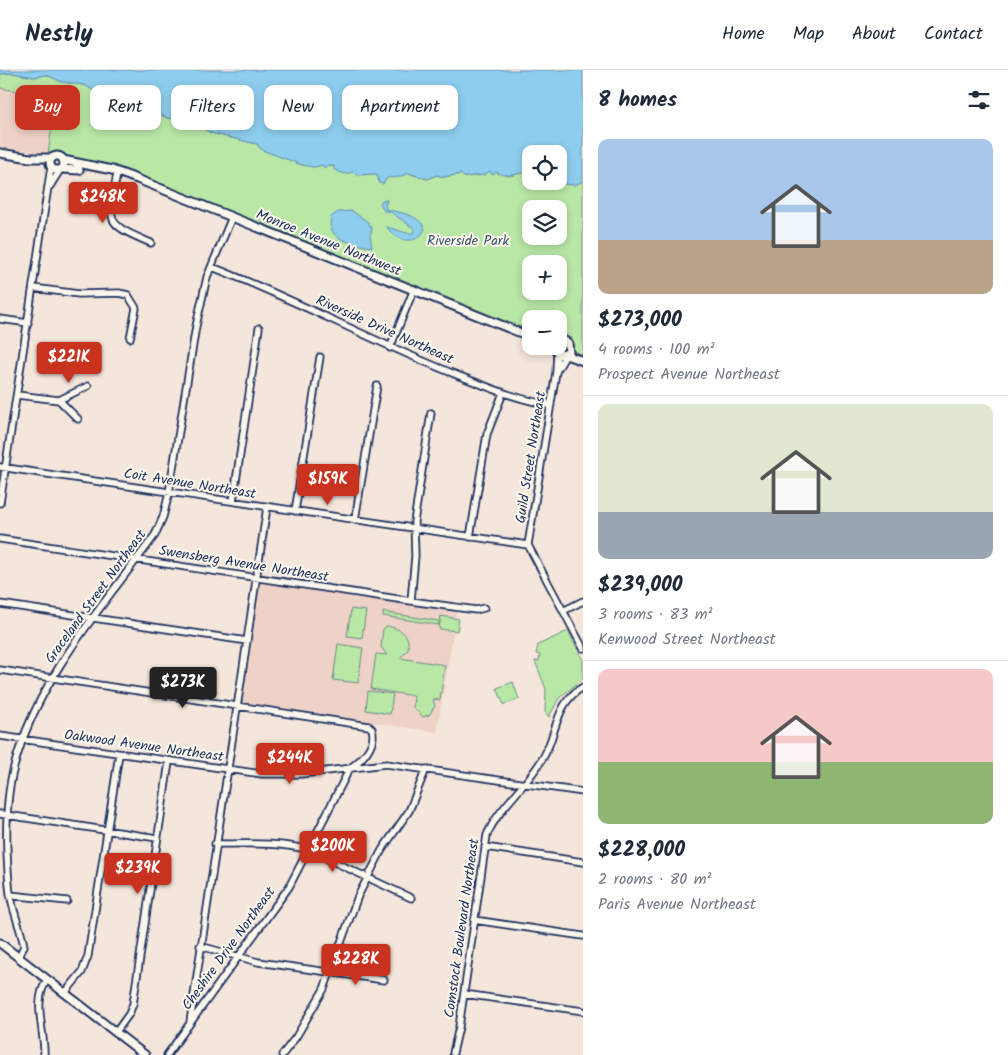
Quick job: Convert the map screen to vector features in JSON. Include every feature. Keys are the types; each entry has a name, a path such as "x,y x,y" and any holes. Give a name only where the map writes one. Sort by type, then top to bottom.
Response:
{"main road":[{"path":"0,153 51,164"},
{"name":"Monroe Avenue Northwest","path":"78,167 58,156 51,164 61,169 78,167 112,170 117,174 137,179 522,332"},
{"path":"61,169 63,160"},
{"path":"567,342 583,359"},
{"path":"567,353 570,347"},
{"path":"566,355 583,359"},
{"path":"0,943 146,1055"}],"street":[{"path":"0,503 3,468 17,395 51,164"},
{"path":"48,190 61,169"},
{"path":"117,174 111,208 114,224 121,230 150,243"},
{"name":"Graceland Street Northeast","path":"19,958 24,946 10,895 9,815 10,786 23,740 38,704 52,678 158,529 169,492 196,326 207,277 232,217"},
{"name":"Riverside Drive Northeast","path":"212,267 291,300 390,348 502,393 524,400 551,405"},
{"path":"33,288 79,294 119,293 128,296 136,308 130,338"},
{"path":"390,348 414,289"},
{"path":"0,319 28,323"},
{"path":"233,501 259,328"},
{"name":"Guild Street Northeast","path":"528,545 556,372 555,355"},
{"name":"Guild Street Northeast","path":"556,372 566,355"},
{"path":"295,511 320,357"},
{"path":"17,395 58,400 88,386"},
{"path":"355,520 377,386"},
{"path":"470,537 487,434 502,393"},
{"path":"58,400 78,419"},
{"path":"411,601 415,556 414,529 431,413"},
{"name":"Coit Avenue Northeast","path":"3,468 528,545"},
{"path":"190,1022 226,769 267,507"},
{"name":"Swensberg Avenue Northeast","path":"0,539 411,601 476,610 484,608"},
{"path":"528,545 583,648"},
{"path":"563,611 583,601"},
{"path":"0,604 247,641"},
{"path":"0,670 236,706"},
{"name":"Comstock Boulevard Northeast","path":"453,1054 464,994 486,835 495,818 526,784 547,749 559,712 567,700 583,687"},
{"name":"Cheshire Drive Northeast","path":"167,1055 289,887 350,768 360,761 374,739 372,729 368,726 236,706"},
{"name":"Oakwood Avenue Northeast","path":"0,736 262,774 301,774 386,764 583,792"},
{"path":"65,993 82,972 88,956 119,754"},
{"path":"116,1032 130,1014 133,1004 169,762"},
{"path":"282,1055 310,1014 332,972 349,919 367,878 409,811 426,769"},
{"path":"0,814 157,838"},
{"path":"215,844 267,844 293,846 309,850 411,898"},
{"path":"485,847 583,862"},
{"path":"10,895 67,901"},
{"path":"474,920 583,936"},
{"path":"200,946 258,962 384,980"},
{"path":"44,1055 40,1011 44,984 48,980"},
{"path":"464,994 583,1011"}],"shaded area":[{"path":"0,88 15,91 15,130 51,130 48,154 0,147"},
{"path":"259,582 457,611 437,732 241,703"}],"green space":[{"name":"Riverside Park","path":"13,73 34,77 47,75 62,82 84,85 90,87 90,130 161,130 161,115 171,118 171,130 205,130 257,144 262,150 313,167 328,165 353,172 356,175 376,174 396,177 408,173 427,179 437,175 444,177 462,174 464,177 483,175 490,171 510,176 522,173 522,190 567,190 567,175 583,181 583,355 567,348 567,310 522,310 522,330 136,176 60,155 50,155 48,154 51,130 80,130 80,85 15,85 15,91 0,88 0,74"},
{"path":"351,609 366,611 362,638 347,636"},
{"path":"383,612 439,621 439,625 383,616"},
{"path":"441,616 459,619 457,631 439,629"},
{"path":"387,626 404,633 408,640 408,650 400,658 445,665 440,700 433,699 435,706 429,715 423,717 413,707 414,696 371,689 376,654 387,655 381,647 383,629"},
{"path":"568,631 583,660 583,679 559,698 549,717 545,712 546,689 535,661 539,661 540,655 536,654 538,645"},
{"path":"338,644 363,648 358,683 333,680"},
{"path":"513,682 519,699 504,705 497,688"},
{"path":"368,691 393,694 390,714 366,710"}],"water":[{"path":"0,70 583,70 583,181 575,185 567,184 567,145 522,145 522,173 518,174 504,175 496,172 492,175 490,171 484,175 464,177 461,174 444,177 437,175 428,179 408,173 400,177 387,178 383,184 379,183 377,174 356,175 353,172 345,174 334,170 334,166 328,165 324,168 323,165 313,167 302,165 262,150 257,144 211,133 206,130 254,130 254,85 171,85 171,118 167,118 161,115 161,85 90,85 90,88 84,85 62,82 47,75 34,77 13,73 0,74"},
{"path":"382,200 387,200 385,203 386,209 414,217 418,220 425,229 421,235 411,240 395,236 387,227 407,233 413,233 415,229 389,211 384,211 380,203"},
{"path":"352,211 368,222 372,228 370,236 372,247 350,243 332,231 330,225 331,217 338,212"}]}
